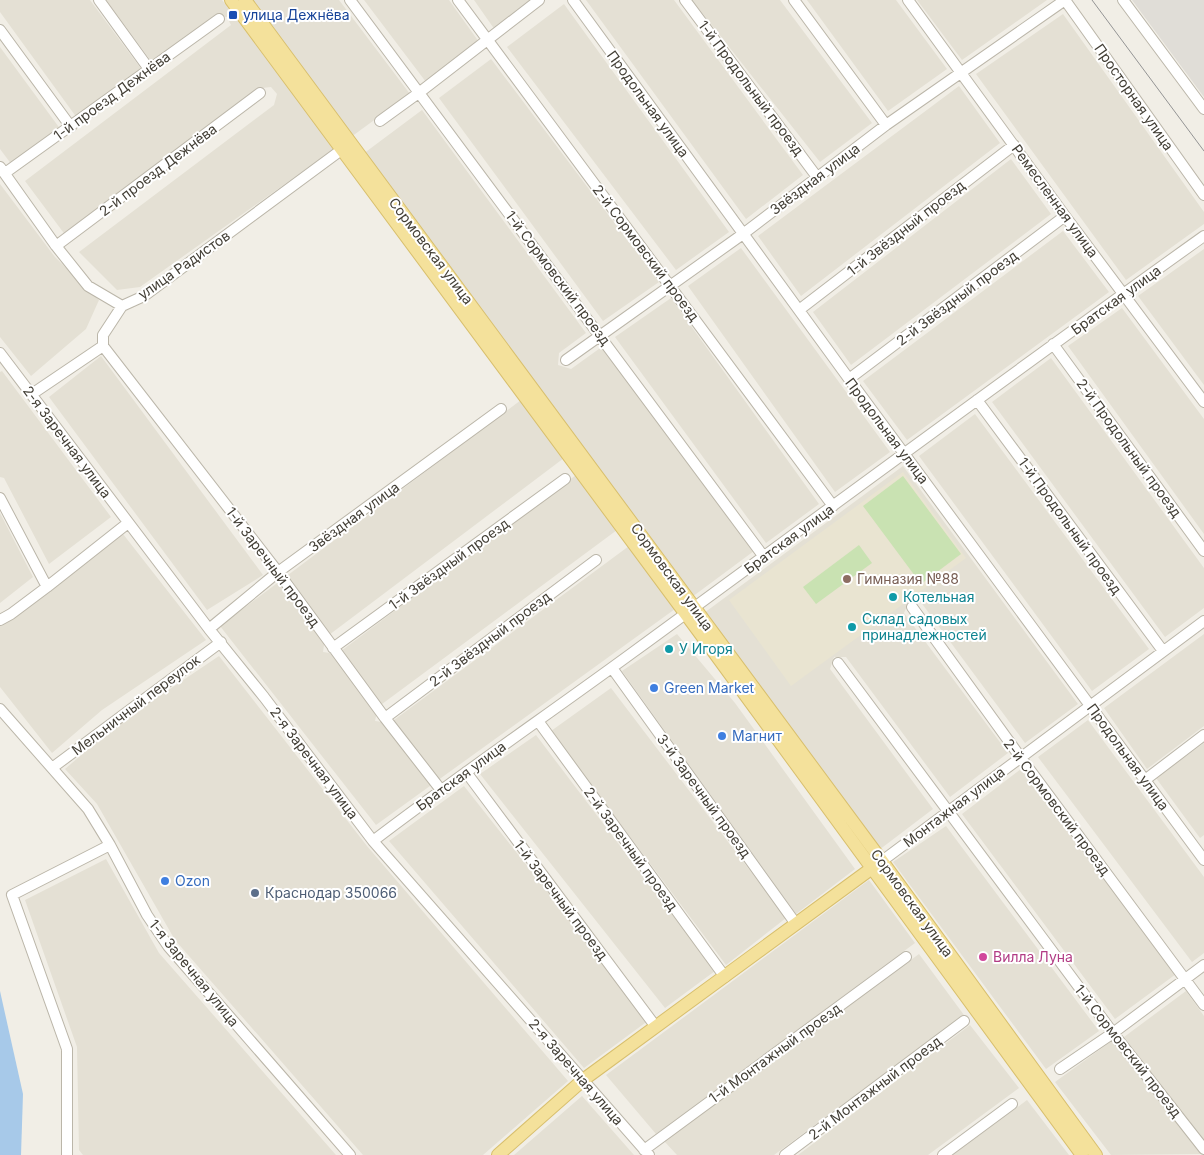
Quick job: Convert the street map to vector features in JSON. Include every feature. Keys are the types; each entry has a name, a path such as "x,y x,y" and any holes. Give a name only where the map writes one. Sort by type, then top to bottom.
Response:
{"main road":[{"name":"Сормовская улица","path":"231,0 347,146"},
{"name":"Сормовская улица","path":"245,0 347,146 877,864 1096,1155"},
{"name":"Сормовская улица","path":"877,864 1082,1155"},
{"name":"Монтажная улица","path":"498,1155 583,1080 877,864"}],"street":[{"path":"99,0 149,69"},
{"name":"1-й Сормовский проезд","path":"350,0 764,557"},
{"name":"2-й Сормовский проезд","path":"458,0 833,506"},
{"path":"380,120 420,92 539,0"},
{"name":"Продольная улица","path":"573,0 904,454 1145,780 1202,853"},
{"name":"1-й Продольный проезд","path":"685,0 817,177"},
{"path":"794,0 886,125"},
{"name":"Ремесленная улица","path":"908,0 1065,216 1204,402"},
{"name":"Звёздная улица","path":"566,360 743,234 886,125 1065,0"},
{"name":"Просторная улица","path":"1065,0 1204,195"},
{"path":"1123,0 1204,109"},
{"name":"1-й проезд Дежнёва","path":"3,170 71,127 219,19"},
{"path":"0,30 71,127"},
{"name":"2-й проезд Дежнёва","path":"56,246 260,93"},
{"name":"1-й Звёздный проезд","path":"799,310 1014,145"},
{"name":"улица Радистов","path":"102,346 103,335 122,306 144,296 347,146"},
{"path":"3,170 56,246 88,286 122,306"},
{"name":"2-й Звёздный проезд","path":"849,379 1065,216"},
{"name":"Братская улица","path":"373,841 1053,344 1204,236"},
{"name":"2-й Продольный проезд","path":"1053,344 1204,551"},
{"path":"32,394 102,346"},
{"name":"1-й Заречный проезд","path":"102,346 278,572 385,718 441,790"},
{"name":"2-я Заречная улица","path":"0,353 4,366 32,394 128,523 373,841 646,1152"},
{"name":"1-й Продольный проезд","path":"978,400 1163,652"},
{"name":"Звёздная улица","path":"209,629 278,572 501,409"},
{"name":"1-й Звёздный проезд","path":"333,648 565,479"},
{"path":"0,498 47,587"},
{"path":"0,620 47,587 128,523"},
{"name":"2-й Звёздный проезд","path":"385,718 596,560"},
{"name":"2-й Сормовский проезд","path":"912,607 1020,758 1204,1005"},
{"name":"Монтажная улица","path":"877,864 1204,621"},
{"name":"Мельничный переулок","path":"52,768 221,642"},
{"name":"1-й Сормовский проезд","path":"838,662 1113,1033 1204,1149"},
{"name":"3-й Заречный проезд","path":"612,668 796,924"},
{"name":"1-я Заречная улица","path":"0,709 88,809 110,845 147,915 168,946 350,1155"},
{"name":"2-й Заречный проезд","path":"538,721 725,977"},
{"path":"1145,780 1204,735"},
{"name":"1-й Заречный проезд","path":"466,772 656,1027"},
{"path":"67,1155 67,1049 12,895 110,845"},
{"name":"1-й Монтажный проезд","path":"646,1152 906,957"},
{"path":"1060,1069 1113,1033 1204,965"},
{"name":"2-й Монтажный проезд","path":"785,1155 964,1021"},
{"path":"943,1155 1012,1104"}],"shaded area":[{"path":"0,0 90,0 142,70 77,118 0,12"},
{"path":"106,0 222,0 334,149 140,287 117,290 79,252 274,105 277,94 271,87 262,88 66,236 25,181 231,25 227,17 217,16 151,61"},
{"path":"249,0 339,0 410,94 351,137"},
{"path":"364,0 449,0 479,42 426,82"},
{"path":"474,0 535,0 495,30"},
{"path":"586,0 674,0 803,175 746,219"},
{"path":"692,0 780,0 872,123 820,162"},
{"path":"807,0 896,0 947,69 888,111"},
{"path":"917,0 1047,0 962,60"},
{"path":"1132,0 1204,0 1204,97"},
{"path":"564,4 729,232 676,270 507,47"},
{"path":"1063,14 1204,212 1204,224 1126,280 976,74"},
{"path":"0,47 61,130 12,165 0,149"},
{"path":"491,59 659,282 603,321 439,98"},
{"path":"959,86 1000,143 801,296 758,236"},
{"path":"422,110 586,333 559,353 558,365 571,369 603,346 754,551 692,597 363,154"},
{"path":"1011,159 1051,214 851,365 813,312"},
{"path":"0,184 55,257 99,300 86,329 31,376 0,337"},
{"path":"1063,231 1109,292 907,440 863,381"},
{"path":"741,248 890,452 835,492 688,286"},
{"path":"1204,249 1204,385 1138,296"},
{"path":"671,298 819,504 766,543 615,337"},
{"path":"1122,308 1204,419 1204,534 1068,346"},
{"path":"101,356 263,575 207,610 49,397"},
{"path":"1051,358 1204,568 1204,608 1165,637 992,402"},
{"path":"2,371 111,517 49,564 4,478 0,477 0,372"},
{"path":"521,400 564,458 325,638 323,652 337,654 576,475 617,530 378,707 375,721 390,723 629,546 675,609 376,825 220,626"},
{"path":"975,414 1149,649 1092,691 919,456"},
{"path":"903,466 1078,704 1025,743 920,601 909,601 904,613 1008,753 950,797 846,657 834,657 830,669 933,809 879,850 704,613"},
{"name":"Гимназия №88","path":"903,472 966,558 791,686 729,600"},
{"path":"0,513 33,577 0,603"},
{"path":"123,534 206,640 102,710 52,753 0,687 0,625 15,617"},
{"path":"677,634 735,703 855,869 796,914 622,671"},
{"path":"1204,634 1204,726 1147,769 1104,708"},
{"path":"219,656 367,846 568,1081 483,1155 363,1155 175,940 97,804 65,769 115,726"},
{"path":"611,688 786,918 726,965 551,731"},
{"path":"1088,720 1204,877 1204,953 1192,962 1038,757"},
{"path":"536,735 715,971 665,1008 480,774"},
{"path":"1204,743 1204,835 1200,838 1156,778"},
{"path":"1021,769 1176,974 1115,1019 962,814"},
{"path":"464,786 649,1020 584,1068 389,841"},
{"path":"946,826 1099,1031 1046,1069 893,862"},
{"path":"106,859 159,953 336,1155 83,1155 79,1150 77,1047 25,900"},
{"path":"869,880 915,943 656,1134 606,1075"},
{"path":"919,954 964,1015 774,1155 677,1155 664,1141"},
{"path":"1186,991 1204,1016 1204,1141 1124,1037"},
{"path":"970,1025 1019,1088 928,1155 798,1155"},
{"path":"1113,1040 1202,1154 1111,1155 1055,1082"},
{"path":"582,1096 634,1155 514,1155"},
{"path":"1027,1100 1069,1155 953,1155"}],"green space":[{"path":"903,476 961,554 921,584 863,506"},
{"path":"859,545 872,563 816,604 803,587"}],"water":[{"path":"0,991 23,1094 21,1155 0,1155"}],"tram line":[{"path":"1092,0 1204,151"}],"place":[{"name":"улица Дежнёва","path":"233,15"},
{"name":"Гимназия №88","path":"847,579"},
{"name":"Котельная","path":"893,597"},
{"name":"Склад садовых принадлежностей","path":"852,627"},
{"name":"У Игоря","path":"669,649"},
{"name":"Green Market","path":"654,688"},
{"name":"Магнит","path":"722,736"},
{"name":"Ozon","path":"165,881"},
{"name":"Краснодар 350066","path":"255,893"},
{"name":"Вилла Луна","path":"983,957"}]}
